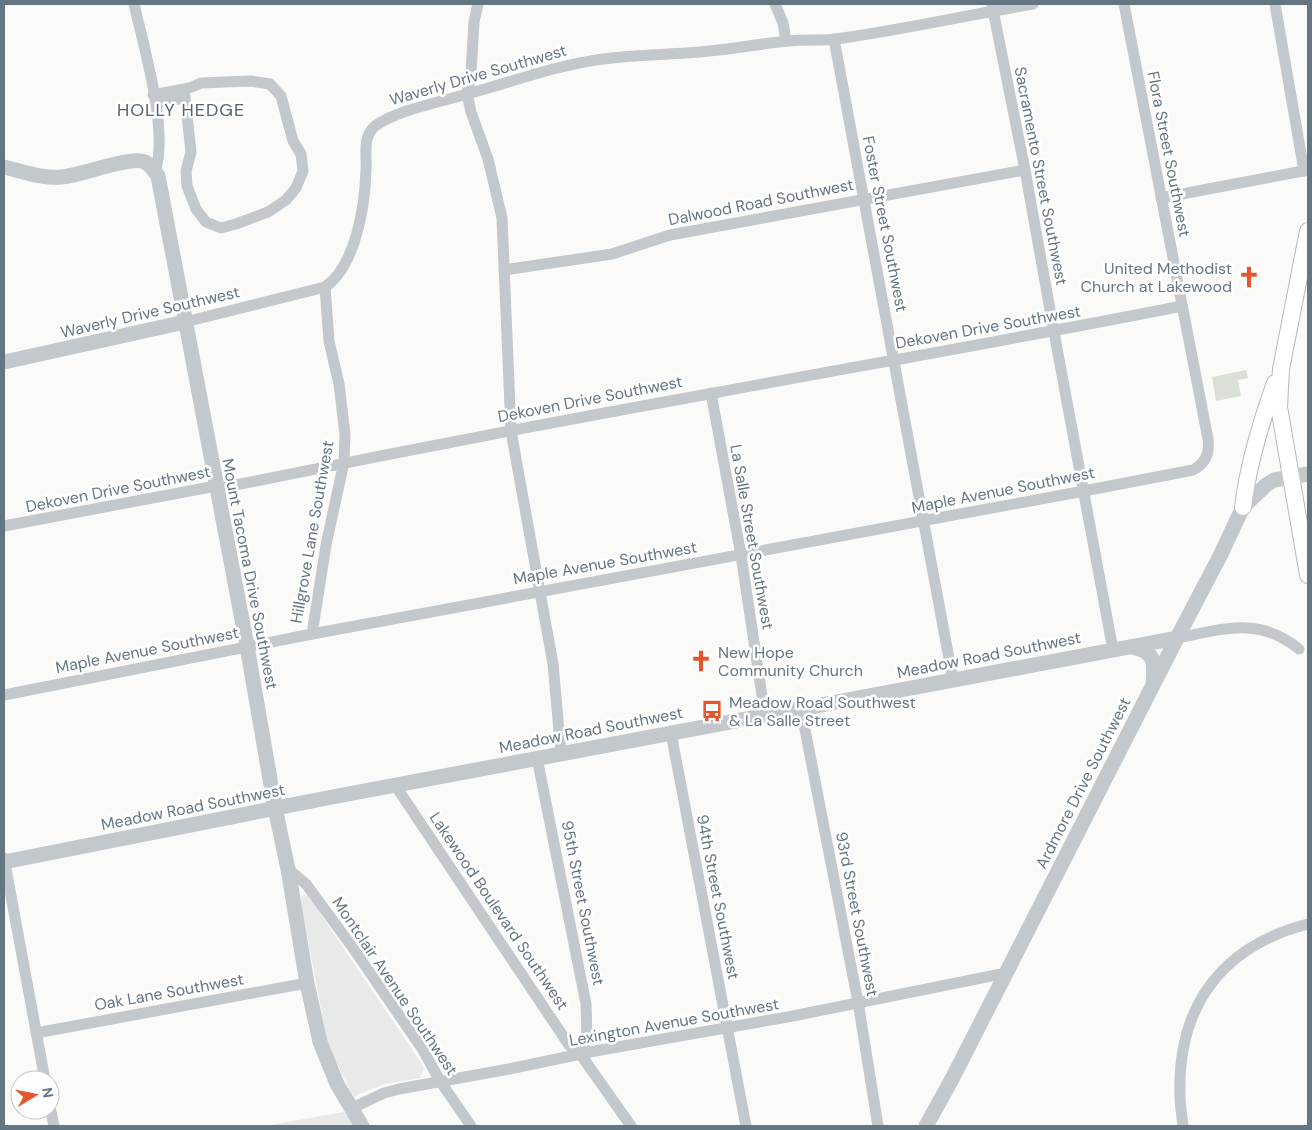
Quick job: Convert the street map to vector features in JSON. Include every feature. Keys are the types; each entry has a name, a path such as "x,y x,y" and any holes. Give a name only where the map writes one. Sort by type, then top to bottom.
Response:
{"main road":[{"path":"1243,507 1246,484 1264,414 1280,369 1308,231"},
{"path":"1280,369 1279,407 1308,575"}],"street":[{"path":"4,167 59,178 136,160 145,162 155,172 159,145 154,99 134,4"},
{"path":"478,4 474,22 471,73 467,94 471,112 488,159 502,218 511,431 553,664 562,753"},
{"path":"775,4 783,23 786,41"},
{"name":"Waverly Drive Southwest","path":"4,362 185,322 325,287 330,284 342,267 356,240 360,224 366,171 366,145 369,132 383,121 428,105 534,74 602,59 709,52 786,41 834,39 992,7 1033,4"},
{"name":"Flora Street Southwest","path":"1124,4 1208,439 1207,458"},
{"path":"1162,198 1306,170 1275,4"},
{"name":"Sacramento Street Southwest","path":"992,7 1026,170 1054,332 1114,650"},
{"name":"Foster Street Southwest","path":"834,39 953,680"},
{"path":"154,99 184,93 201,82 250,81 270,84 281,96 293,141 301,154 303,171 296,188 286,200 268,212 236,224 221,228 206,222 196,209 187,186 186,171 191,152 184,93"},
{"name":"Dalwood Road Southwest","path":"504,270 612,254 670,235 1026,170"},
{"name":"Mount Tacoma Drive Southwest","path":"155,172 160,183 247,646 307,983 320,1042 337,1084 350,1109 362,1126"},
{"name":"Hillgrove Lane Southwest","path":"312,634 326,545 344,462 345,434 342,400 329,341 325,287"},
{"name":"Dekoven Drive Southwest","path":"4,526 216,486 232,486 344,462 711,393 1054,332 1182,306"},
{"name":"La Salle Street Southwest","path":"711,393 740,555 765,716"},
{"name":"Maple Avenue Southwest","path":"4,695 247,646 1193,470 1199,467 1207,458"},
{"name":"Ardmore Drive Southwest","path":"926,1126 952,1079 1220,556 1243,507 1266,484 1274,480 1308,474"},
{"name":"Meadow Road Southwest","path":"4,860 1223,629 1254,628 1276,635 1300,649"},
{"path":"1130,647 1144,649 1152,658 1154,671 1152,687"},
{"name":"93rd Street Southwest","path":"801,709 858,1002 878,1126"},
{"name":"94th Street Southwest","path":"670,733 746,1126"},
{"name":"95th Street Southwest","path":"538,758 586,1004 587,1036 581,1055"},
{"name":"Lakewood Boulevard Southwest","path":"395,785 569,1045 581,1055 631,1126"},
{"path":"4,860 43,1070"},
{"name":"Montclair Avenue Southwest","path":"288,869 306,884 353,948 423,1050 440,1081 471,1126"},
{"path":"1183,1126 1180,1096 1182,1060 1192,1017 1205,991 1229,965 1259,942 1286,930 1308,924"},
{"name":"Lexington Avenue Southwest","path":"350,1109 384,1093 440,1081 726,1028 1006,973"},
{"name":"Oak Lane Southwest","path":"36,1033 307,983"}],"shaded area":[{"path":"1246,370 1248,378 1238,380 1241,396 1216,401 1212,377"},
{"path":"305,894 309,897 421,1063 424,1068 420,1078 385,1084 361,1093 354,1098 328,1045 301,904 301,897"},
{"path":"344,1112 354,1126 265,1126"}],"place":[{"name":"United Methodist Church at Lakewood","path":"1249,277"},
{"name":"New Hope Community Church","path":"701,661"},
{"name":"Meadow Road Southwest & La Salle Street","path":"712,711"}],"district":[{"name":"HOLLY HEDGE","path":"181,110"}]}
